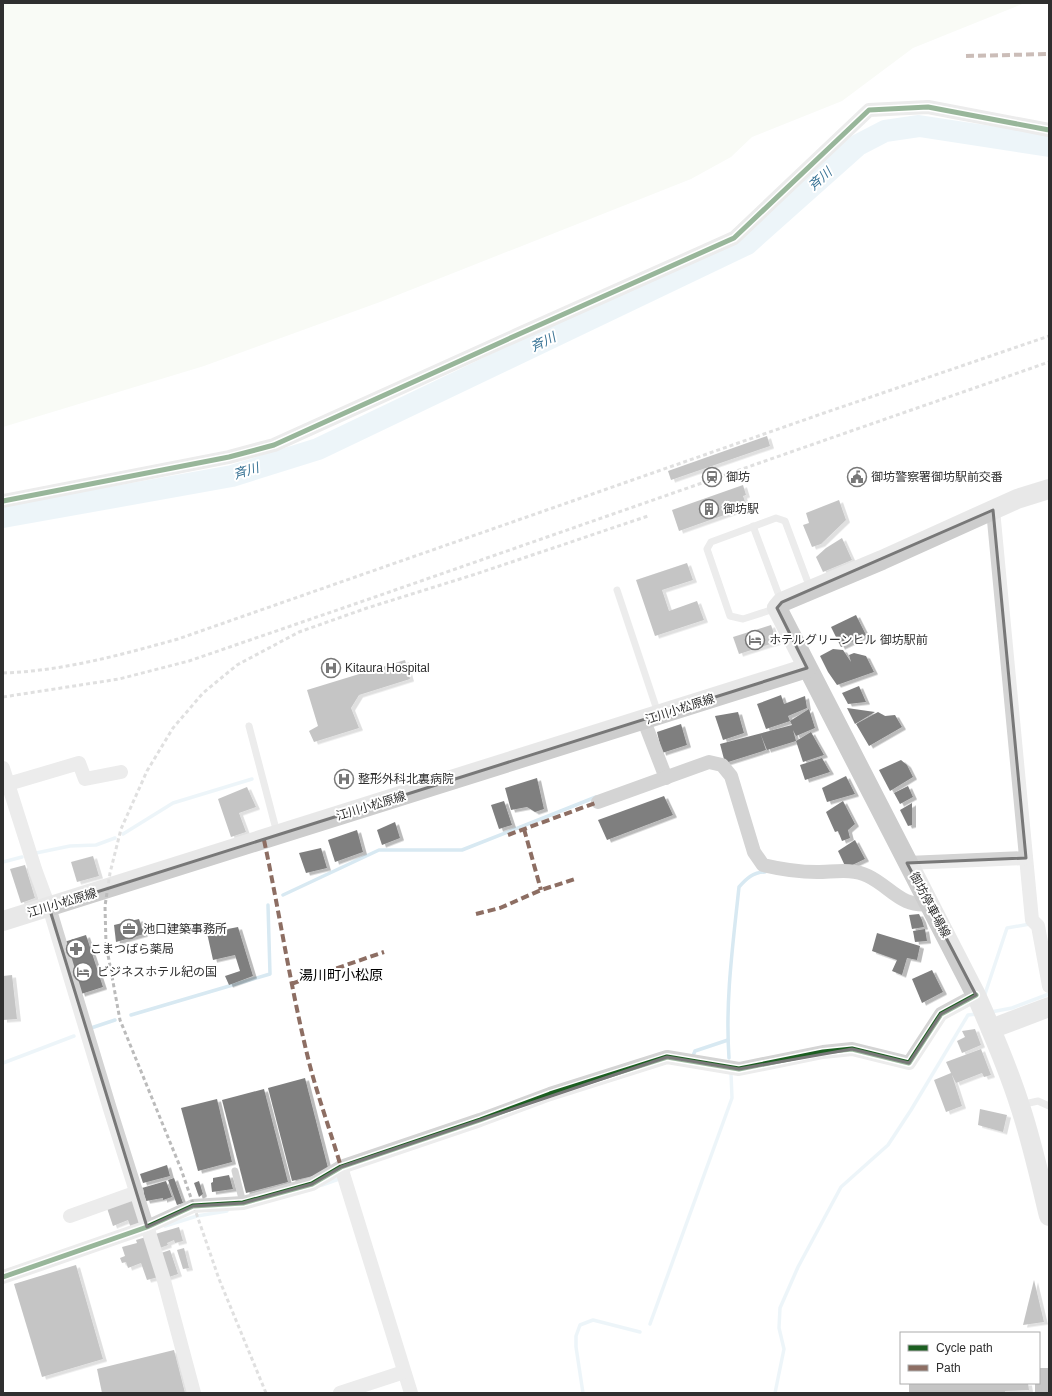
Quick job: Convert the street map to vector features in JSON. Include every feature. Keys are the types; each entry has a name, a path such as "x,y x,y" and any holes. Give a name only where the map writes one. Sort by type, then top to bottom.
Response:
{"main road":[{"path":"779,605 992,510 1049,489"},
{"name":"御坊停車場線","path":"779,605 807,668 976,995 991,1029 1020,1105 1034,1151 1049,1216"},
{"name":"江川小松原線","path":"3,921 807,668"},
{"path":"991,1029 1049,1007"}],"street":[{"path":"3,501 229,457 274,445 734,238 869,110 928,107 1049,130"},
{"path":"992,510 1032,920 1038,926 1049,986"},
{"path":"651,718 666,778"},
{"path":"598,802 709,762 722,765 731,776 754,852 763,865 779,869 817,872 850,870 868,876 905,901 919,906 930,904"},
{"path":"8,784 79,763 85,779 121,772"},
{"path":"3,768 36,872 50,906 110,1109 163,1277 194,1393"},
{"path":"907,863 1026,858"},
{"path":"3,1277 147,1227 194,1206 243,1203 312,1184 341,1167 480,1120 550,1094 667,1057 739,1068 823,1052 852,1049 909,1063 941,1014 976,995"},
{"path":"341,1167 411,1393"},
{"path":"70,1216 137,1192"},
{"path":"340,1393 404,1372"}],"lane":[{"path":"753,526 779,605 743,619 730,616 707,549 711,542 753,526 776,518 785,521 810,590"},
{"path":"617,590 651,718"},
{"path":"249,726 277,836"},
{"path":"1020,1105 1038,1101 1049,1106"},
{"path":"235,1171 243,1203"}],"highlighted area":[{"path":"993,510 1026,858 907,863 976,995 941,1014 909,1063 852,1049 739,1069 667,1057 341,1167 312,1184 243,1203 193,1206 147,1227 49,907 807,668 777,608 782,602"}],"shaded area":[{"path":"3,3 1025,3 913,48 842,101 752,137 731,157 691,179 380,302 204,366 3,427"}],"building":[{"path":"767,436 770,446 671,480 668,471"},
{"name":"御坊駅","path":"743,485 746,495 743,496 747,507 679,531 672,510"},
{"path":"839,500 846,520 821,544 812,547 803,525 809,523 806,513"},
{"path":"842,538 852,560 823,572 816,557 826,548"},
{"path":"687,563 693,580 662,590 669,611 697,601 704,620 655,636 636,580"},
{"path":"856,615 866,635 841,647 831,627"},
{"name":"ホテルグリーンヒル 御坊駅前","path":"771,625 777,642 739,654 733,637"},
{"path":"833,649 843,650 851,662 849,655 854,653 866,656 874,672 837,685 820,656"},
{"path":"405,660 410,679 359,695 351,708 359,728 314,742 309,731 318,726 307,690"},
{"path":"859,686 866,702 848,704 842,693"},
{"path":"781,695 784,704 805,696 807,708 788,716 790,721 766,729 757,704"},
{"path":"847,708 875,712 855,724"},
{"path":"809,709 815,728 796,736 793,730 796,741 767,750 761,735 766,750 725,763 720,744 792,725 790,721"},
{"path":"738,712 744,733 723,740 715,716"},
{"path":"878,712 885,716 895,715 902,727 869,746 856,724"},
{"path":"681,724 687,745 662,753 657,732"},
{"path":"811,732 824,755 803,762 796,741"},
{"path":"822,758 830,772 805,780 800,765"},
{"path":"901,760 907,765 913,777 890,791 879,770"},
{"path":"846,776 855,794 827,802 822,788"},
{"path":"537,778 544,809 535,812 527,807 511,810 505,788"},
{"path":"908,786 913,797 900,804 894,793"},
{"path":"247,787 256,807 239,813 246,832 231,837 218,799"},
{"path":"664,796 673,815 607,840 598,820"},
{"path":"504,801 512,825 499,829 491,805"},
{"path":"843,801 855,824 848,830 850,838 842,841 838,831 835,832 826,812"},
{"path":"912,803 912,825 908,826 900,810"},
{"path":"395,822 400,838 382,845 377,830"},
{"path":"357,830 363,852 335,862 328,840"},
{"path":"855,840 865,859 846,868 838,851"},
{"path":"321,848 327,868 306,873 299,853"},
{"path":"93,856 99,876 77,882 71,862"},
{"path":"25,865 35,898 21,903 10,869"},
{"path":"919,914 924,927 912,929 909,915"},
{"name":"池口建築事務所","path":"139,919 144,934 116,942 114,925"},
{"path":"238,927 253,976 229,985 225,976 240,971 235,955 213,960 207,933"},
{"path":"925,929 927,941 915,942 913,931"},
{"path":"877,933 920,946 917,960 907,958 902,975 892,971 897,960 872,951"},
{"path":"86,935 103,987 81,994 64,942"},
{"path":"932,970 943,992 922,1003 912,979"},
{"path":"12,975 17,1019 3,1020 3,976"},
{"path":"975,1029 981,1045 962,1053 957,1041 965,1037 962,1031"},
{"path":"981,1049 991,1075 984,1077 982,1073 956,1083 952,1075 962,1106 946,1112 934,1080 951,1073 946,1062"},
{"path":"305,1078 328,1168 313,1176 292,1181 268,1088"},
{"path":"264,1089 288,1182 246,1193 222,1100"},
{"path":"217,1099 232,1162 198,1171 181,1108"},
{"path":"980,1109 1007,1115 1003,1132 978,1125"},
{"path":"167,1165 170,1176 143,1183 140,1174"},
{"path":"229,1175 233,1189 212,1192 211,1183 213,1182 213,1178"},
{"path":"174,1178 183,1203 177,1205 168,1180"},
{"path":"166,1181 172,1197 163,1200 163,1198 146,1201 142,1188"},
{"path":"199,1181 203,1194 199,1197 194,1183"},
{"path":"134,1199 142,1224 131,1228 128,1220 113,1226 107,1208"},
{"path":"179,1227 183,1241 175,1243 174,1240 167,1243 168,1245 157,1249 152,1235"},
{"path":"146,1237 162,1276 147,1280 141,1263 128,1268 126,1262 122,1263 120,1258 125,1256 122,1247 137,1243 136,1240"},
{"path":"184,1248 189,1268 183,1269 177,1250"},
{"path":"170,1250 178,1274 166,1278 158,1254"},
{"path":"76,1265 103,1359 42,1377 14,1284"},
{"path":"1034,1280 1044,1322 1023,1325"},
{"path":"174,1350 185,1393 102,1393 97,1369"},
{"path":"1040,1368 1049,1368 1049,1393 1035,1393 1035,1384 1040,1384"},
{"path":"909,1384 1028,1384 1029,1390 1005,1391 1005,1393 909,1393"}],"waterway":[{"name":"斉川","path":"3,517 232,476 318,449 747,244 858,145 885,131 919,126 1049,146"},
{"path":"123,834 173,803 252,779"},
{"path":"283,895 379,850 462,850 596,797"},
{"path":"36,853 70,846 96,845 115,838"},
{"path":"3,862 22,857"},
{"path":"729,1058 729,994 739,887 753,875 765,872"},
{"path":"131,1015 270,974 268,905"},
{"path":"984,997 1007,928 1030,924"},
{"path":"991,1012 1012,1008 1049,994"},
{"path":"775,1393 784,1349 779,1328 780,1308 798,1267 841,1187 888,1145 911,1110 968,1015 977,1014"},
{"path":"91,1028 115,1020"},
{"path":"3,1063 74,1036"},
{"path":"692,1058 695,1051 728,1040"},
{"path":"650,1324 732,1098 731,1073"},
{"path":"322,1185 339,1179"},
{"path":"165,1226 197,1216 227,1211"},
{"path":"583,1393 576,1347 576,1336 580,1325 593,1320 640,1332"}],"railway":[{"path":"3,673 25,672 69,666 178,639 824,413 1049,336"},
{"path":"3,697 119,679 189,661 1049,362"},
{"path":"266,1393 219,1279 181,1169 120,1020 106,944 105,906 110,873 121,829 147,771 173,728 203,693 237,665 299,632 367,608 476,574 648,516"}],"marked path":[{"path":"966,56 1049,54"},
{"path":"508,835 598,802"},
{"path":"524,829 541,890"},
{"path":"264,840 303,1038 341,1167"},
{"path":"476,914 500,908 541,890 575,879"},
{"path":"291,984 384,952"}],"cycle path":[{"path":"3,501 229,457 274,445 734,238 869,110 928,107 1049,130"},
{"path":"3,1277 147,1227 193,1206 243,1203 312,1184 341,1167 480,1120 550,1094 667,1057 739,1069 823,1052 852,1049 909,1063 941,1014 976,995"}],"place":[{"name":"御坊","path":"712,477"},
{"name":"御坊警察署御坊駅前交番","path":"857,477"},
{"name":"御坊駅","path":"709,509"},
{"name":"ホテルグリーンヒル 御坊駅前","path":"755,640"},
{"name":"Kitaura Hospital","path":"331,668"},
{"name":"整形外科北裏病院","path":"344,779"},
{"name":"池口建築事務所","path":"129,929"},
{"name":"こまつばら薬局","path":"76,949"},
{"name":"ビジネスホテル紀の国","path":"83,972"}],"district":[{"name":"湯川町小松原","path":"341,975"}]}
